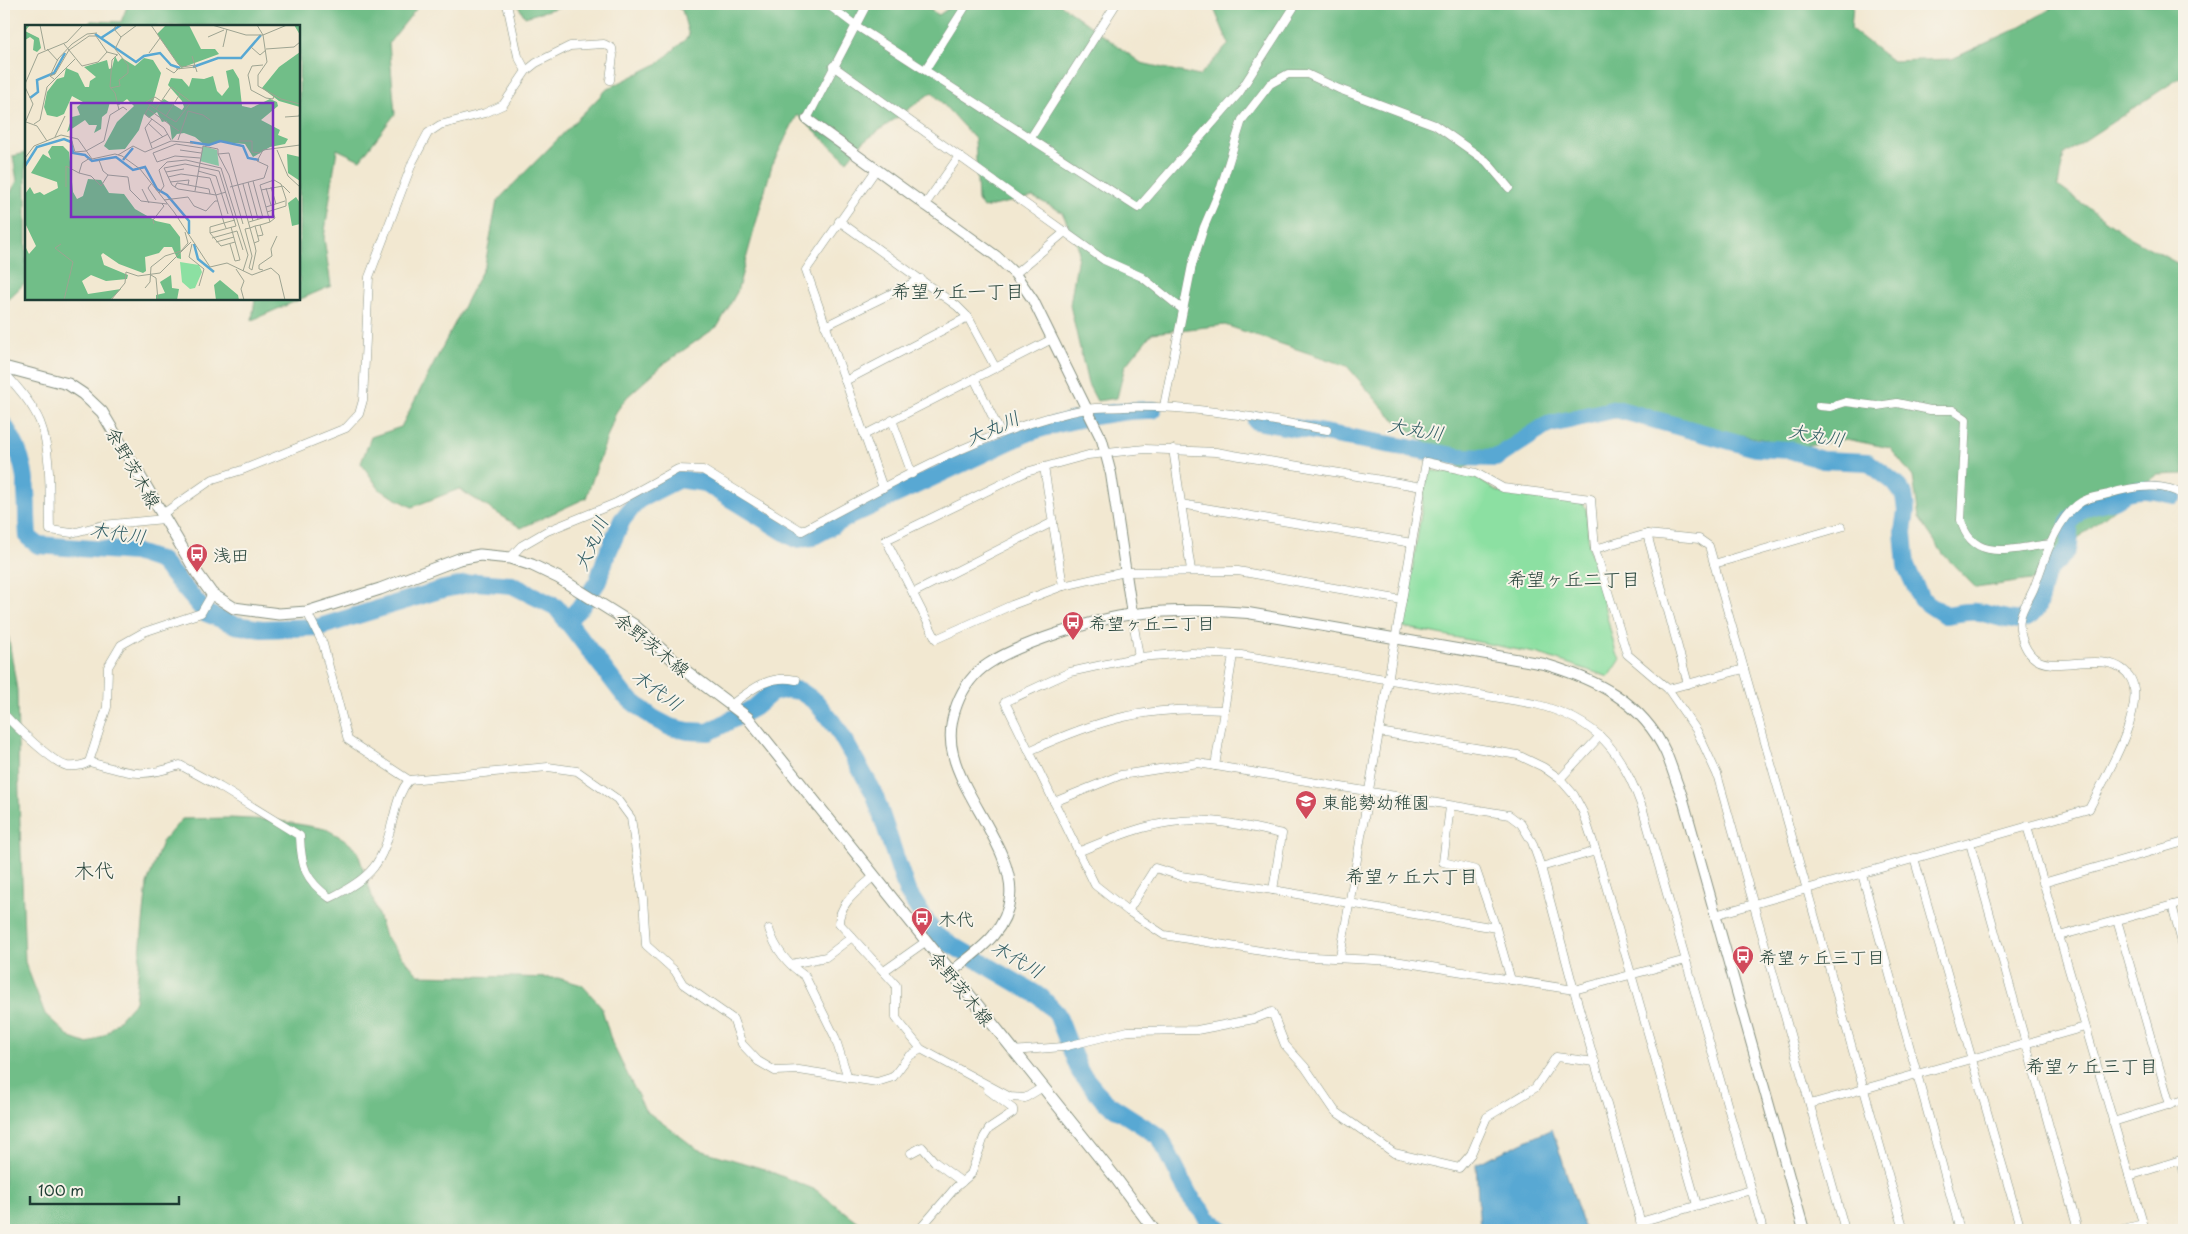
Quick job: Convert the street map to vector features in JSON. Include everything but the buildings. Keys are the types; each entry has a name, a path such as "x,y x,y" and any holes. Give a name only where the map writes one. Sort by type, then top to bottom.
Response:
{"main road":[{"name":"余野茨木線","path":"4,367 68,384 83,394 102,412 162,517 212,594 234,608 279,614 307,612 380,590 459,559 480,555 510,558 532,565 589,596 634,625 687,672 748,718 925,942 953,970 1012,1051 1043,1087 1154,1230"}],"street":[{"path":"507,4 518,56 526,71"},
{"path":"827,4 854,25 1138,208 1239,93 1296,4"},
{"path":"867,4 854,25 806,119 924,206 996,256 1015,274 1033,300 1090,415 1106,453 1139,657"},
{"path":"925,70 967,4"},
{"path":"1030,139 1116,4"},
{"path":"4,372 26,398 39,420 45,437 50,530 72,532 103,525 162,517 213,479 242,470 346,428 359,414 364,385 369,276 413,161 428,133 440,125 485,113 503,105 526,71 536,63 570,46 604,44 612,48 610,80"},
{"path":"833,66 1104,260 1142,277 1182,309"},
{"path":"1164,406 1182,309 1192,265 1204,226 1221,187 1242,120 1270,84 1288,74 1308,74 1339,89 1435,125 1486,161 1509,188"},
{"path":"924,206 959,156"},
{"path":"876,170 806,270 883,488"},
{"path":"839,221 921,279 968,317 995,367"},
{"path":"1015,274 1066,231"},
{"path":"825,326 921,279"},
{"path":"845,381 968,317"},
{"path":"864,435 1052,338"},
{"path":"974,378 1000,432"},
{"path":"1819,406 1830,407 1846,402 1877,406 1897,403 1930,410 1953,410 1959,412 1966,419 1961,520 1964,532 1970,541 1980,547 1992,550 2051,544"},
{"path":"510,558 522,546 547,531 616,502 678,469 703,470 802,531 883,488 1000,432 1090,415 1164,406 1231,413 1327,430"},
{"path":"892,420 912,474"},
{"path":"1402,600 1238,571 1125,572 1064,586 1012,605 936,639 886,540 1026,472 1088,455 1145,449 1216,452 1422,486"},
{"path":"1173,449 1191,570"},
{"path":"1340,957 1426,462 1476,473 1503,488 1590,499 1595,549 1627,654 1668,689 1697,732 1717,774 1845,1230"},
{"path":"1044,467 1064,586"},
{"path":"1715,915 2089,809 2131,725 2134,699 2131,680 2116,665 2084,660 2067,664 2047,664 2034,658 2023,642 2020,621 2034,589 2046,551 2065,518 2077,505 2093,496 2105,495 2136,486 2177,491 2184,496"},
{"path":"1181,504 1412,543"},
{"path":"913,593 1053,522"},
{"path":"1714,564 1841,527"},
{"path":"1595,549 1647,534 1699,540 1709,546 1904,1230"},
{"path":"1647,534 1688,684"},
{"path":"89,762 107,707 108,667 121,645 144,632 201,613 212,594"},
{"path":"953,970 997,934 1010,898 1009,882 1000,854 956,766 951,745 951,726 958,701 972,678 987,664 1038,641 1084,626 1132,614 1214,610 1248,613 1551,666 1602,685 1629,704 1643,719 1665,751 1682,796 1804,1230"},
{"path":"307,612 323,644 348,740 409,780 548,767 577,770 617,799 631,818 643,899 646,945 675,971 683,984 734,1019 742,1044 758,1061 775,1071 799,1070 877,1082 893,1077 908,1057 921,1049"},
{"path":"1686,960 1574,990 1395,961 1292,956 1164,934 1128,911 1095,885 1005,702 1070,672 1139,657 1192,653 1233,655 1544,706 1561,710 1600,736 1625,765 1635,788 1686,960 1762,1230"},
{"path":"1215,766 1233,655"},
{"path":"1668,689 1744,670"},
{"path":"734,706 754,688 768,681 776,678 796,680"},
{"path":"1028,751 1074,731 1145,711 1186,708 1224,710"},
{"path":"4,714 31,740 65,766 81,766 89,762 137,775 160,772 180,765 220,786 300,836 301,863 315,887 330,898 353,887 378,864 389,836 400,790 409,780"},
{"path":"1379,732 1518,755 1560,779 1574,795 1583,812 1596,851 1697,1205"},
{"path":"1560,779 1600,736"},
{"path":"1054,802 1121,775 1198,763 1369,791 1450,807 1509,815 1526,831 1540,867 1643,1230"},
{"path":"1450,807 1443,862 1476,870 1511,980"},
{"path":"1078,852 1143,826 1182,820 1211,820 1282,834 1273,890"},
{"path":"2027,826 2144,1227 2119,1230"},
{"path":"2043,883 2184,842"},
{"path":"1970,843 2078,1230"},
{"path":"1540,867 1596,851"},
{"path":"1914,858 2021,1230"},
{"path":"1128,911 1156,868 1181,876 1496,928"},
{"path":"1862,874 1960,1230"},
{"path":"873,877 843,906 839,914 839,923 896,985 896,1018 921,1049 1010,1098 1025,1098 1043,1087"},
{"path":"2059,936 2184,902"},
{"path":"2172,905 2184,950"},
{"path":"2117,920 2170,1105"},
{"path":"769,929 774,945 805,976 835,1037 848,1078"},
{"path":"791,964 826,957 852,937"},
{"path":"884,971 925,942"},
{"path":"1012,1051 1072,1046 1128,1031 1197,1030 1254,1019 1272,1012 1284,1045 1305,1067 1335,1111 1394,1153 1459,1168 1471,1154 1487,1117 1534,1088 1556,1057 1595,1062"},
{"path":"1810,1104 2085,1027"},
{"path":"919,1230 962,1182 972,1174 984,1137 989,1130 1012,1113 1013,1109 996,1098 983,1084"},
{"path":"2113,1122 2184,1100"},
{"path":"911,1153 922,1147 934,1162 962,1182"},
{"path":"2128,1176 2182,1160 2184,1173"},
{"path":"1640,1222 1751,1190"}],"green space":[{"path":"128,4 420,4 389,43 395,114 360,160 337,149 324,238 331,286 300,299 300,25 88,25 91,21 121,22"},
{"path":"517,4 569,4 525,17"},
{"path":"670,4 920,4 939,15 954,4 1060,4 1141,63 1199,76 1229,44 1212,4 1853,4 1851,29 1892,61 1952,59 2014,30 2059,4 2184,4 2184,75 2064,154 2058,186 2128,236 2184,267 2184,474 2157,475 2084,533 2037,579 1976,588 1944,555 1919,518 1913,477 1890,448 1846,439 1802,447 1695,426 1628,417 1582,420 1462,469 1390,416 1347,366 1225,325 1152,333 1125,366 1117,398 1097,401 1088,384 1070,305 1079,249 1062,212 1033,197 983,208 978,200 975,139 932,92 862,143 847,161 797,115 772,165 737,292 718,326 665,363 627,397 616,412 586,498 521,528 459,489 412,507 380,490 361,463 371,437 401,427 485,265 497,201 607,89 659,63 689,36 682,10"},
{"path":"25,153 25,283 4,303 4,204 17,181 13,156"},
{"path":"255,300 298,300 252,320"},
{"path":"1428,470 1474,476 1496,491 1507,494 1582,503 1586,508 1589,545 1616,653 1621,659 1609,677 1539,654 1403,627"},
{"path":"4,609 17,690 25,962 45,1014 71,1038 88,1044 107,1033 135,1002 147,884 162,842 182,819 229,818 274,820 326,829 344,839 357,850 385,936 418,975 558,978 582,985 601,1006 612,1043 645,1110 697,1149 764,1169 816,1190 868,1230 4,1230"}],"water":[{"path":"1552,1129 1585,1230 1480,1230 1476,1164"}],"waterway":[{"name":"大丸川","path":"1256,421 1460,457 1496,458 1547,425 1616,409 1756,448 1790,450 1822,460 1868,462 1895,483 1904,495 1906,511 1903,532 1906,566 1921,599 1945,615 1972,612 2015,620 2029,617 2037,607 2047,574 2052,566 2068,550 2068,524 2077,513 2086,507 2112,500 2133,491 2150,491 2174,495"},
{"name":"大丸川","path":"566,622 583,604 598,581 622,520 638,500 679,479 705,483 796,539 812,537 850,516 1027,433 1090,417 1139,410 1153,410"},
{"name":"木代川","path":"4,425 13,439 23,466 28,537 38,545 134,552 161,561 206,613 235,625 262,629 319,627 440,590 476,582 512,585 556,607 624,695 653,718 670,727 688,731 709,732 755,707 771,693 785,689 800,691 816,702 837,728 874,793 907,891 935,935 1041,997 1057,1014 1080,1072 1104,1101 1160,1137 1189,1195 1208,1219 1222,1230"}],"place":[{"name":"浅田","path":"197,573"},
{"name":"希望ヶ丘二丁目","path":"1073,641"},
{"name":"東能勢幼稚園","path":"1306,820"},
{"name":"木代","path":"922,937"},
{"name":"希望ヶ丘三丁目","path":"1743,975"}],"district":[{"name":"希望ヶ丘一丁目","path":"958,290"},
{"name":"希望ヶ丘二丁目","path":"1574,578"},
{"name":"木代","path":"94,870"},
{"name":"希望ヶ丘六丁目","path":"1412,875"},
{"name":"希望ヶ丘三丁目","path":"2092,1065"}]}
